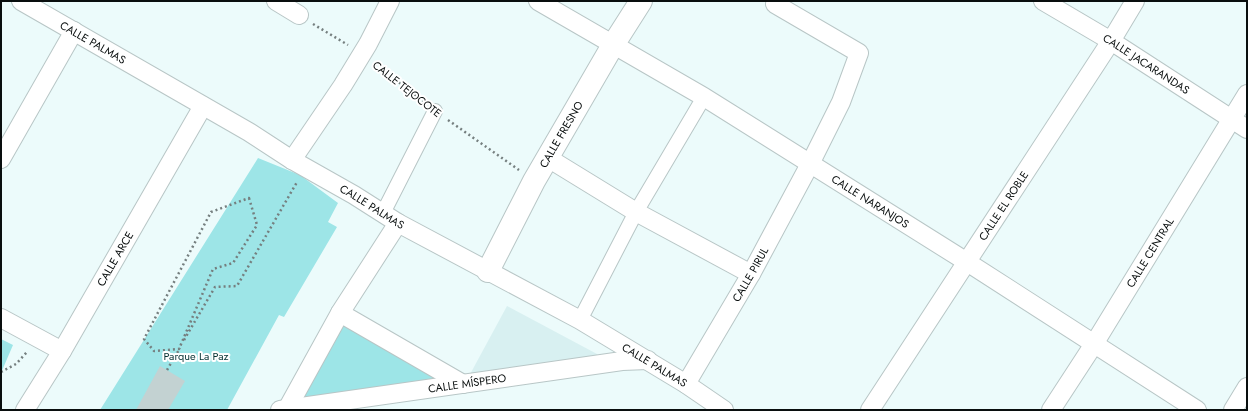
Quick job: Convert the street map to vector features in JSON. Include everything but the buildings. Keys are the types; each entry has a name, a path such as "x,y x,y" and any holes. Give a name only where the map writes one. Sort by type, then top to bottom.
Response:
{"street":[{"name":"CALLE PALMAS","path":"22,1 249,132 298,164 354,195 398,223 580,320 648,360 724,410"},
{"path":"276,1 299,15"},
{"path":"298,164 368,44 390,1"},
{"name":"CALLE NARANJOS","path":"538,1 704,97 967,262 1197,410"},
{"name":"CALLE FRESNO","path":"488,271 534,181 613,45 641,1"},
{"name":"CALLE PIRUL","path":"686,384 751,274 810,164 841,102 859,53 775,4 777,1"},
{"name":"CALLE JACARANDAS","path":"1043,1 1111,41 1247,129"},
{"name":"CALLE EL ROBLE","path":"870,410 1136,1"},
{"path":"1,159 74,31"},
{"name":"CALLE CENTRAL","path":"1051,410 1094,344 1247,94"},
{"path":"580,320 636,212 704,97"},
{"name":"CALLE ARCE","path":"24,410 62,351 203,106"},
{"path":"383,213 435,111"},
{"path":"548,158 636,212 751,274"},
{"name":"CALLE MÍSPERO","path":"283,410 340,313 398,223"},
{"path":"340,313 463,384"},
{"path":"1,318 62,351"},
{"name":"CALLE MÍSPERO","path":"283,410 622,361 648,360"},
{"path":"1234,410 1247,387"}],"path":[{"name":"CALLE TEJOCOTE","path":"299,15 361,54 459,129 534,181"},
{"path":"167,370 215,287 237,286 298,164"},
{"path":"249,198 257,226 233,263 212,269 180,348 154,351 144,339 211,212 249,198"},
{"path":"1,372 16,364 39,338"}],"shaded area":[{"path":"507,306 597,354 599,357 468,378"}],"green space":[{"name":"Parque La Paz","path":"258,158 300,175 338,203 328,222 337,227 284,317 279,315 227,410 100,410"},
{"path":"340,313 463,384 294,404"},
{"path":"1,339 13,345 1,373"}]}
